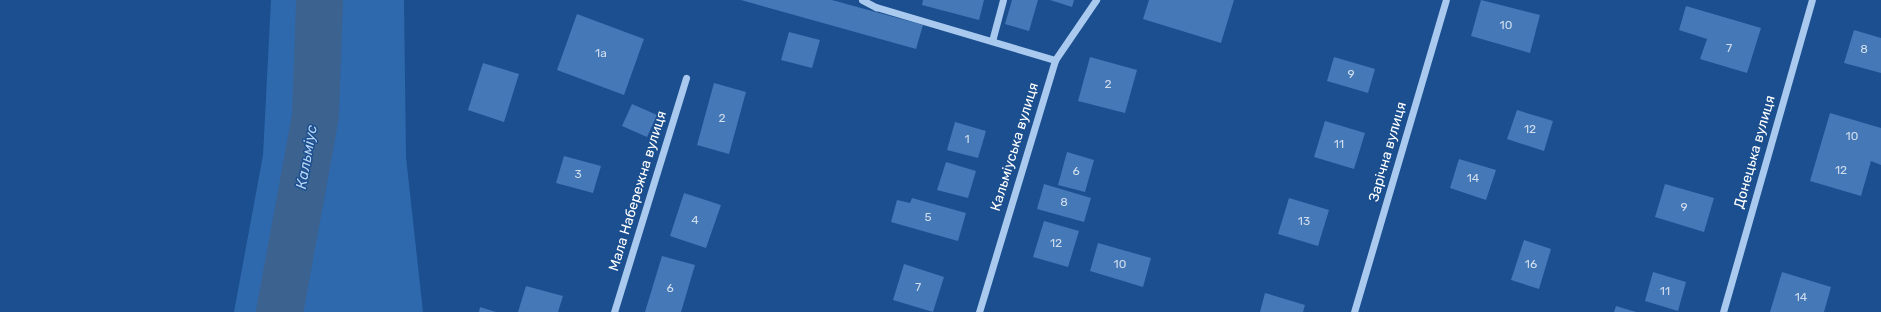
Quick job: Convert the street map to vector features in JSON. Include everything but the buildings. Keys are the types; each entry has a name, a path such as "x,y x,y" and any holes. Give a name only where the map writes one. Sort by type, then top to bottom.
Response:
{"street":[{"path":"862,0 876,7 1055,60"},
{"path":"992,41 1003,0"},
{"name":"Кальміуська вулиця","path":"979,312 1055,60 1096,0"},
{"name":"Зарічна вулиця","path":"1354,312 1446,0"},
{"name":"Донецька вулиця","path":"1723,312 1812,0"},
{"name":"Мала Набережна вулиця","path":"614,312 686,78"}],"shaded area":[{"path":"271,0 404,0 406,157 423,312 234,312 263,155"}],"waterway":[{"name":"Кальміус","path":"279,312 315,115 319,0"}]}
